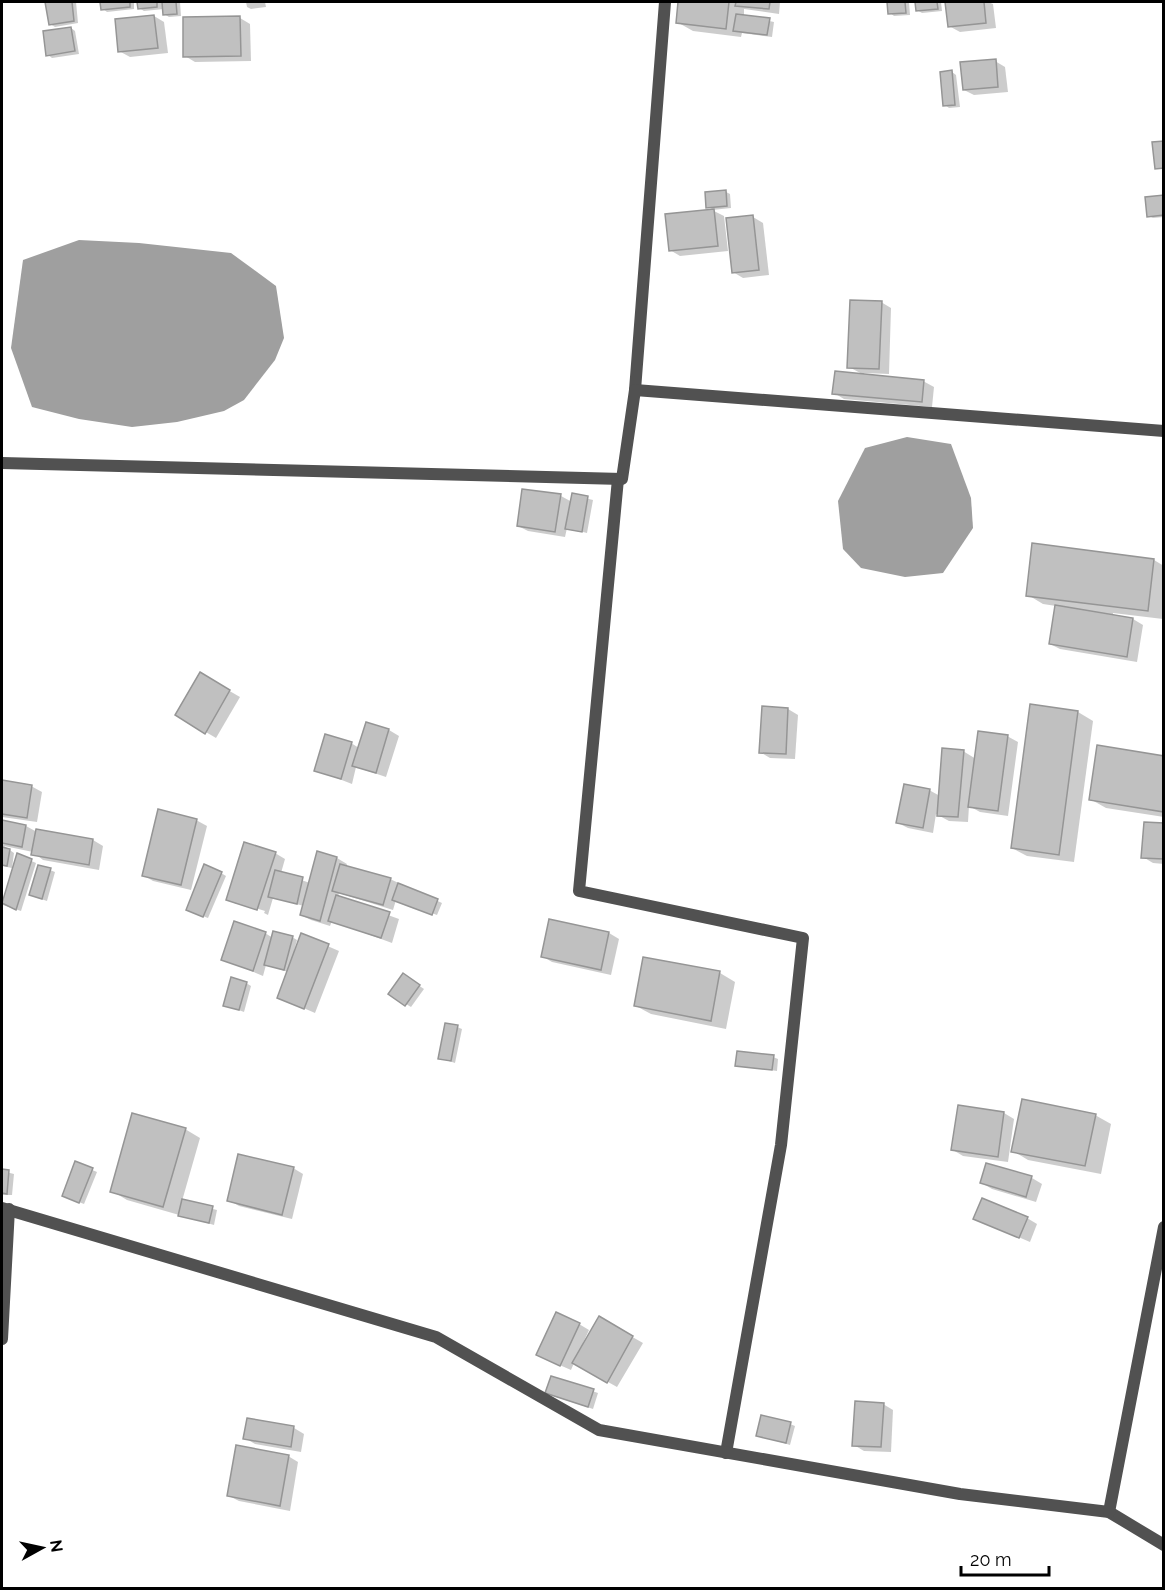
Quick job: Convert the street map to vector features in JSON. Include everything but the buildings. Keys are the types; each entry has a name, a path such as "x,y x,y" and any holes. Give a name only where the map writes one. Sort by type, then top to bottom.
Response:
{"street":[{"path":"2,463 622,479 635,390 665,2"},
{"path":"635,390 1164,431"},
{"path":"618,479 579,891 803,938 781,1145 726,1453"},
{"path":"2,1339 5,1208 436,1337 599,1430 960,1494 1109,1512 1164,1545"},
{"path":"1109,1512 1164,1227"}],"shaded area":[{"path":"79,240 139,243 231,253 276,286 284,338 275,360 244,400 224,411 177,422 132,427 79,419 32,407 11,348 23,260"},
{"path":"907,437 951,444 971,498 973,528 943,573 905,577 861,568 843,549 838,501 865,448"}]}
